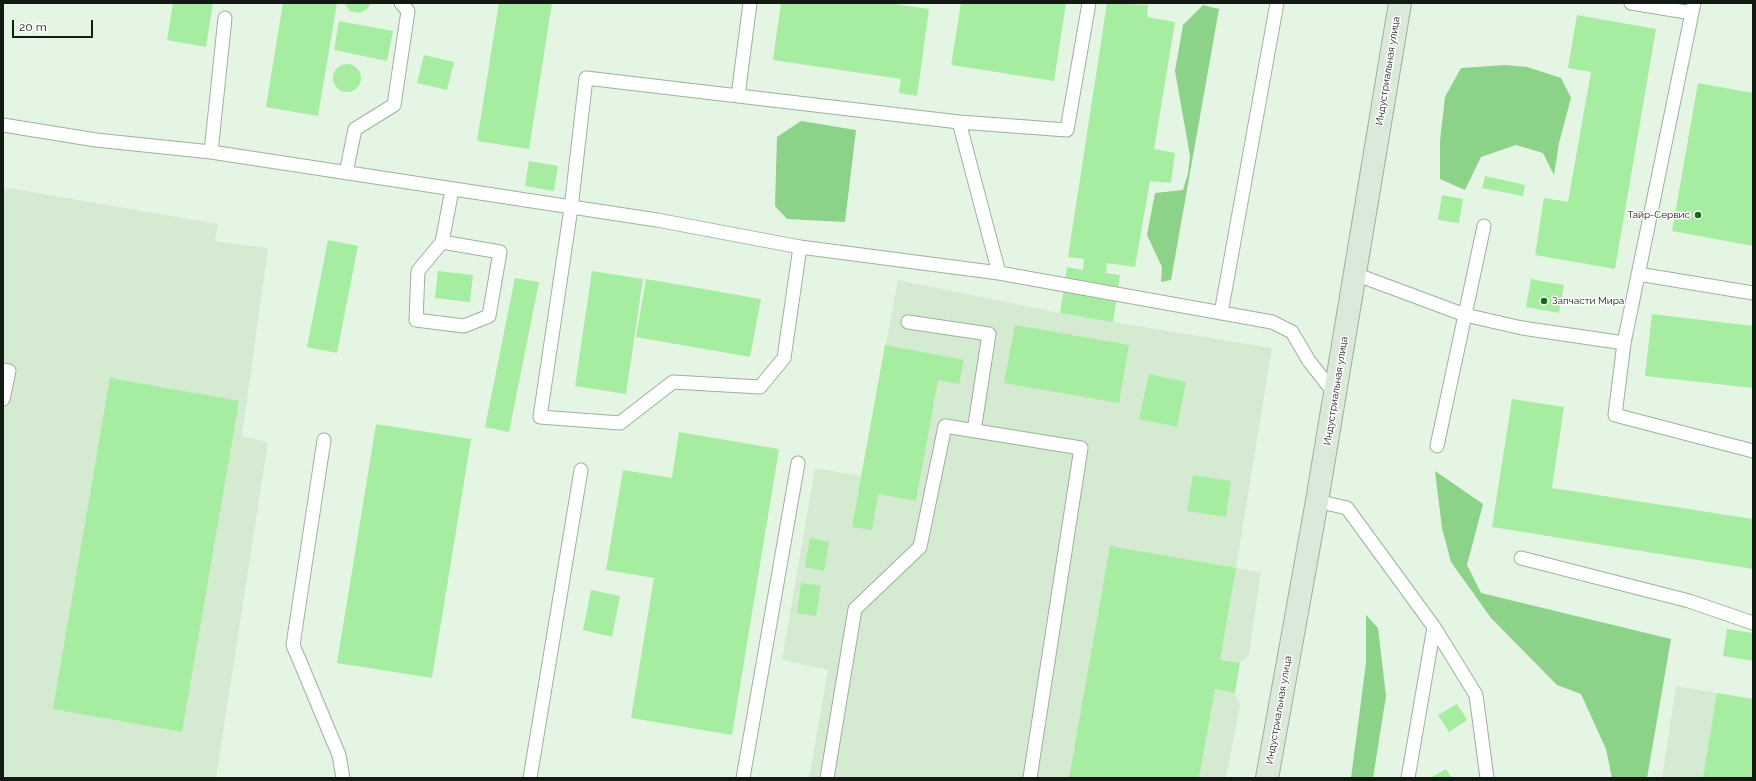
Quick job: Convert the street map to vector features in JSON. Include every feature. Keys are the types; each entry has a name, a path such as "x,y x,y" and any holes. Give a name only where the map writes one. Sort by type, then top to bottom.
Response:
{"main road":[{"name":"Индустриальная улица","path":"1267,778 1317,501 1400,3"}],"lane":[{"path":"346,173 355,129 394,105 408,11 401,3"},
{"path":"738,96 750,3"},
{"path":"800,247 784,358 760,387 673,382 620,423 540,417 571,208 586,78 960,122 1067,130 1089,3"},
{"path":"1221,313 1277,3"},
{"path":"1631,3 1693,8 1624,343 1615,415 1753,451"},
{"path":"211,152 225,18"},
{"path":"960,122 999,273"},
{"path":"3,125 96,140 211,152 452,190 657,220 800,247 999,273 1272,322 1292,332 1308,361 1335,394"},
{"path":"442,242 500,252 489,316 464,326 416,320 418,271 442,242 452,190"},
{"path":"1437,446 1484,226"},
{"path":"1355,274 1465,314 1522,328 1624,343"},
{"path":"1638,274 1753,293"},
{"path":"908,322 989,334 974,431"},
{"path":"3,370 9,371 3,399"},
{"path":"827,778 855,609 920,547 945,426 1081,448 1030,778"},
{"path":"324,440 292,645 339,756 343,778"},
{"path":"743,778 798,464"},
{"path":"530,778 581,470"},
{"path":"1317,501 1347,508 1434,627 1476,695 1487,778"},
{"path":"1521,558 1689,601 1753,623"},
{"path":"1408,778 1434,627"}],"shaded area":[{"path":"3,187 218,224 215,241 268,248 242,436 268,442 216,778 3,778"},
{"path":"898,280 1060,313 1272,348 1236,568 1261,572 1249,655 1240,663 1235,693 1240,706 1226,778 809,778 828,670 782,660 815,468 861,476"},
{"path":"1676,686 1753,699 1753,778 1662,778"}],"green space":[{"path":"1203,5 1219,9 1171,280 1161,282 1162,267 1147,235 1155,193 1183,190 1188,173 1190,156 1175,71 1183,25"},
{"path":"1505,65 1527,67 1561,78 1571,98 1559,143 1554,175 1543,153 1516,145 1481,157 1465,190 1440,179 1440,141 1445,97 1461,68"},
{"path":"801,121 856,130 845,222 787,219 775,206 777,137"},
{"path":"1435,471 1483,504 1467,565 1481,593 1671,639 1647,778 1612,778 1606,749 1581,694 1557,685 1491,618 1451,562 1442,528"},
{"path":"1366,615 1378,628 1386,696 1373,778 1351,778 1366,663"}],"building":[{"path":"173,3 213,3 206,47 167,40"},
{"path":"283,3 337,3 318,116 266,107"},
{"path":"344,3 371,3 367,9 359,13 350,11"},
{"path":"499,3 552,3 529,149 477,141"},
{"path":"781,3 889,3 929,9 917,96 899,93 901,79 773,60"},
{"path":"961,3 1066,3 1054,81 951,65"},
{"path":"1107,3 1148,5 1147,17 1175,22 1154,149 1175,153 1171,183 1150,181 1135,267 1107,263 1106,273 1120,275 1113,322 1060,313 1067,267 1083,270 1084,259 1068,257"},
{"path":"1577,15 1656,29 1615,269 1535,255 1544,198 1568,202 1591,72 1568,68"},
{"path":"339,21 393,31 387,61 334,50"},
{"path":"424,55 454,62 447,90 417,83"},
{"path":"347,64 357,68 361,78 357,88 347,92 337,88 333,78 337,68"},
{"path":"1698,83 1753,93 1753,246 1672,231"},
{"path":"529,161 558,166 554,191 525,186"},
{"path":"1485,176 1525,185 1523,196 1482,188"},
{"path":"1442,195 1463,199 1459,223 1438,220"},
{"path":"328,240 358,246 337,353 307,347"},
{"path":"438,271 473,275 470,302 435,298"},
{"path":"592,271 643,279 626,394 575,386"},
{"path":"515,278 539,282 509,432 485,427"},
{"path":"646,279 761,299 750,357 636,337"},
{"name":"Запчасти Мира","path":"1531,279 1564,285 1559,313 1526,307"},
{"path":"1652,314 1753,326 1753,388 1645,376"},
{"path":"1015,325 1129,345 1119,403 1004,383"},
{"path":"885,345 964,360 959,384 938,380 916,501 878,494 872,530 852,527"},
{"path":"1149,374 1186,382 1177,427 1139,419"},
{"path":"110,378 239,401 182,732 53,709"},
{"path":"1512,399 1564,407 1552,488 1753,519 1753,569 1492,527"},
{"path":"376,424 471,439 432,678 337,663"},
{"path":"679,432 779,449 732,735 631,718 654,578 606,570 623,470 672,478"},
{"path":"1193,475 1231,481 1226,517 1187,511"},
{"path":"810,538 829,542 824,571 805,567"},
{"path":"1110,546 1236,568 1220,660 1240,663 1235,693 1215,689 1199,778 1069,778"},
{"path":"801,583 821,586 816,616 797,613"},
{"path":"591,590 620,596 612,637 583,630"},
{"path":"1727,629 1753,633 1753,661 1723,656"},
{"path":"1717,693 1753,699 1753,778 1703,778"},
{"path":"1457,704 1467,720 1449,732 1438,715"},
{"path":"1446,769 1452,778 1430,778"}],"place":[{"name":"Тайр-Сервис","path":"1698,215"},
{"name":"Запчасти Мира","path":"1544,301"}]}
